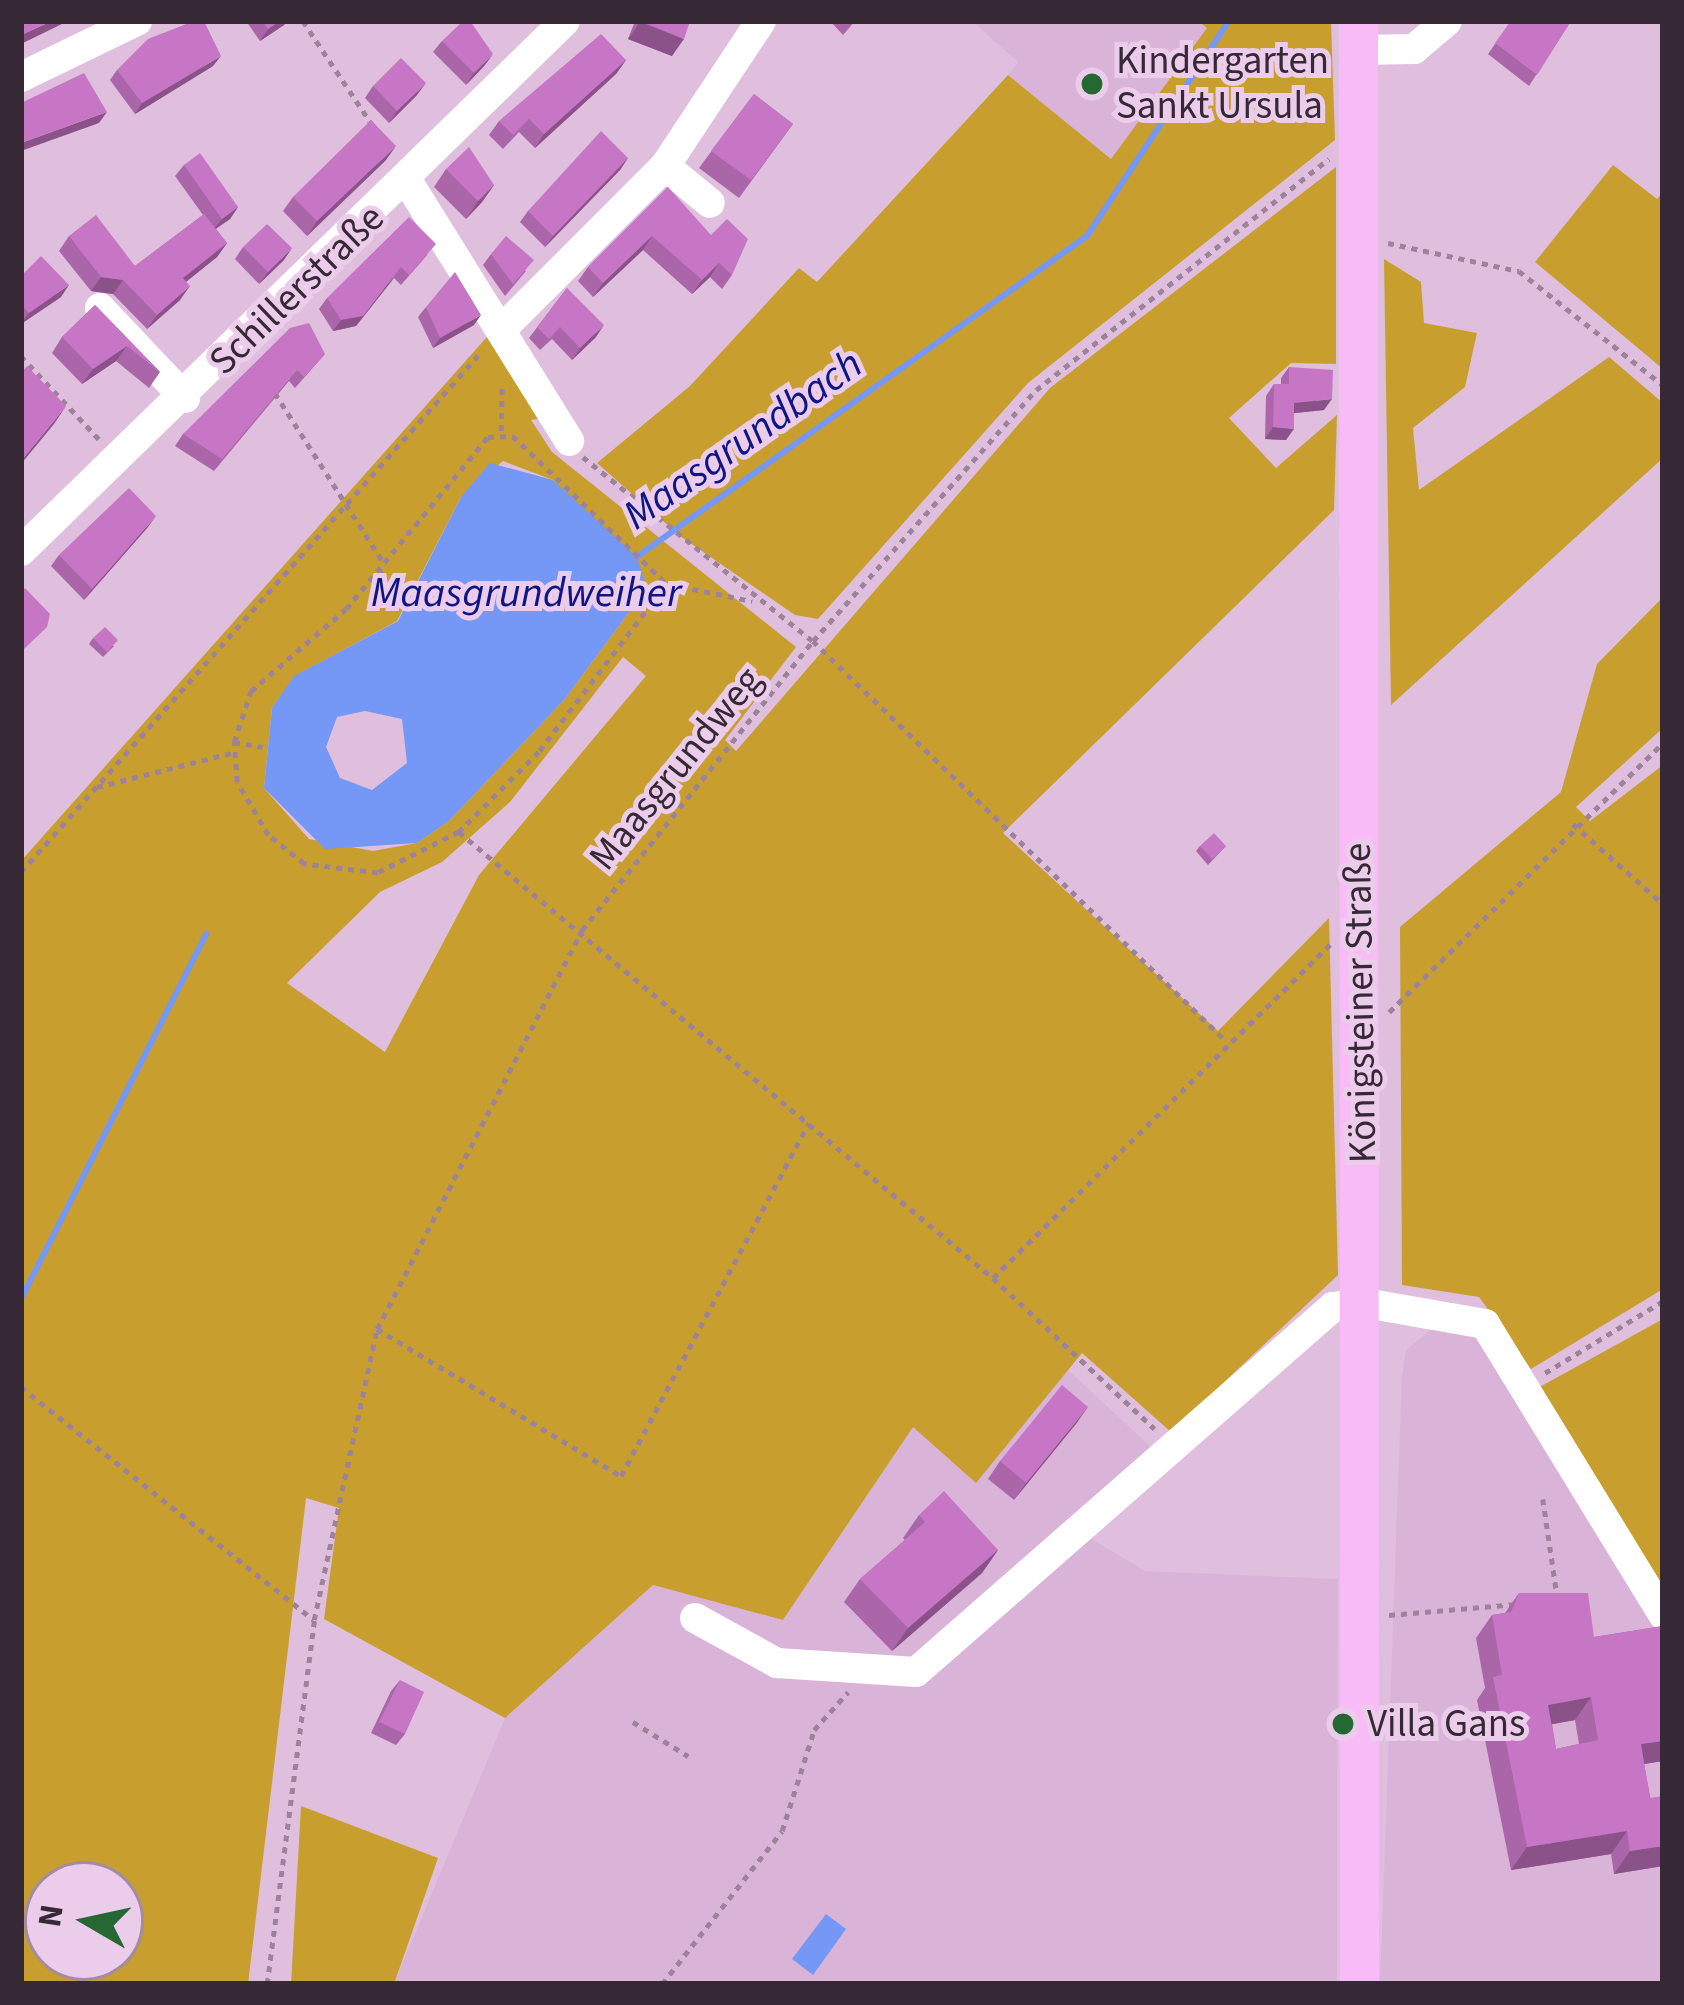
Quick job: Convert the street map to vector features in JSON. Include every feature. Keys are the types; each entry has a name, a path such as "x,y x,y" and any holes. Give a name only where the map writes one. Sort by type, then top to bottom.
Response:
{"main road":[{"name":"Königsteiner Straße","path":"1358,35 1365,1303 1359,1984"}],"street":[{"path":"21,77 137,21"},
{"name":"Schillerstraße","path":"21,551 408,182 565,21"},
{"path":"502,329 665,166 760,21"},
{"path":"1358,35 1414,49 1448,21"},
{"path":"665,166 710,203"},
{"path":"408,182 569,441"},
{"path":"100,308 185,398"},
{"path":"695,1618 777,1663 916,1672 1171,1444 1333,1307 1365,1303 1467,1315 1525,1386 1663,1615"}],"path":[{"path":"302,21 408,182"},
{"name":"Maasgrundweg","path":"267,1984 314,1620 377,1329 582,930 813,641 1036,390 1358,138"},
{"path":"1358,243 1520,271 1663,385"},
{"path":"21,872 502,329"},
{"path":"21,356 119,460"},
{"path":"268,381 393,583"},
{"path":"667,584 610,662 458,832 400,866 328,874 268,836 233,752 269,668 382,569 500,434 562,473 637,547 667,584 758,602"},
{"path":"569,441 663,529 813,641 1226,1041"},
{"path":"601,655 610,662"},
{"path":"234,742 263,747"},
{"path":"1362,1042 1573,824 1663,743"},
{"path":"92,789 233,752"},
{"path":"1573,824 1663,904"},
{"path":"458,832 582,930 993,1278 1171,1444"},
{"path":"993,1278 1226,1041 1360,921"},
{"path":"377,1329 621,1476 809,1124"},
{"path":"1525,1386 1663,1301"},
{"path":"21,1387 314,1620"},
{"path":"1543,1498 1561,1618"},
{"path":"1365,1618 1558,1597"},
{"path":"662,1984 782,1831 814,1730 871,1669"},
{"path":"633,1722 688,1756"}],"shaded area":[{"name":"Kindergarten Sankt Ursula","path":"972,21 1198,21 1208,27 1111,159 1008,75 1018,62"},
{"path":"1198,21 1331,21 1335,140 1028,383 818,619 795,615 680,536 597,463 690,386 799,268 817,282 1008,75 1111,159 1207,28"},
{"path":"1613,165 1657,199 1663,192 1663,369 1535,262"},
{"path":"1336,167 1336,364 1291,363 1229,418 1276,468 1337,415 1334,510 1003,833 1218,1031 1329,918 1338,1275 1171,1432 1082,1353 976,1483 913,1427 783,1620 653,1585 505,1718 324,1619 339,1508 306,1498 248,1984 21,1984 21,861 502,320 565,414 531,420 552,452 796,647 725,740 736,751 1050,388","holes":["503,461 553,480 647,588 564,700 449,821 417,843 373,851 309,839 264,788 272,708 295,676 397,621 461,497","623,657 646,676 479,875 385,1052 287,983 380,892 442,862 510,802"]},
{"path":"1384,259 1421,282 1424,323 1477,333 1465,387 1413,428 1419,490 1609,357 1663,403 1663,458 1391,705"},
{"path":"1663,597 1663,728 1576,807 1590,821 1663,765 1663,1289 1531,1369 1479,1297 1402,1285 1400,927 1561,792 1597,664"},
{"path":"1663,1319 1663,1587 1536,1389"},
{"path":"1441,1321 1487,1341 1663,1627 1663,1984 1380,1984 1402,1375 1406,1350"},
{"path":"1068,1370 1150,1446 1092,1539 1145,1571 1338,1579 1337,1984 394,1984 505,1718 653,1585 784,1619 913,1426 976,1482"},
{"path":"301,1806 438,1858 394,1984 291,1984"}],"water":[{"name":"Maasgrundweiher","path":"490,463 553,480 637,557 647,588 564,700 449,821 417,843 325,849 264,788 272,708 294,676 398,621 461,497","holes":["365,711 402,719 407,763 372,790 340,778 326,747 337,717"]},
{"path":"826,1914 846,1929 813,1975 792,1959"}],"building":[{"path":"21,21 52,21 21,35"},
{"path":"204,21 221,56 142,103 117,70 148,39"},
{"path":"463,21 470,21 493,54 474,73 442,41"},
{"path":"640,21 690,21 684,39"},
{"path":"1511,21 1571,21 1537,75 1495,43"},
{"path":"601,34 626,60 544,134 529,119 513,135 499,121"},
{"path":"401,58 426,83 397,111 373,86"},
{"path":"84,73 107,112 21,143 21,103"},
{"path":"754,94 793,124 751,180 711,151"},
{"path":"371,120 396,146 317,221 293,197"},
{"path":"601,131 628,158 553,236 528,211"},
{"path":"469,147 494,185 478,201 446,169"},
{"path":"200,153 238,207 222,219 184,165"},
{"path":"668,187 711,235 727,219 748,239 732,275 719,263 702,280 652,236 603,283 588,267"},
{"path":"204,214 227,243 183,278 190,286 157,315 123,280 101,277 69,236 96,215 135,266"},
{"path":"409,217 436,244 409,275 401,267 363,316 341,320 327,298"},
{"path":"267,224 292,248 268,272 243,247"},
{"path":"506,236 534,260 513,284 491,254"},
{"path":"41,256 69,285 29,313 21,305 21,276"},
{"path":"455,272 481,315 440,338 426,307"},
{"path":"567,288 604,325 580,348 560,327 549,339 537,327"},
{"path":"95,305 160,372 127,346 93,369 62,337"},
{"path":"309,323 325,354 304,377 297,370 222,459 183,434 290,328"},
{"path":"27,366 66,406 21,461 21,373"},
{"path":"1289,367 1333,370 1332,399 1294,403 1294,429 1273,427 1274,384 1289,384"},
{"path":"129,488 156,516 92,589 59,555"},
{"path":"25,588 50,614 47,627 21,652 21,593"},
{"path":"105,627 118,640 107,652 93,638"},
{"path":"1214,833 1226,846 1212,859 1200,846"},
{"path":"1062,1385 1088,1407 1026,1483 1000,1461"},
{"path":"944,1491 998,1550 908,1628 860,1579 925,1522 919,1515"},
{"path":"1519,1593 1588,1593 1594,1637 1663,1626 1663,1741 1641,1744 1650,1798 1663,1796 1663,1846 1630,1851 1627,1831 1527,1847 1493,1677 1502,1675 1492,1615 1511,1612","holes":["1591,1697 1598,1740 1556,1749 1548,1705"]},
{"path":"400,1680 424,1692 405,1734 379,1722"}],"waterway":[{"name":"Maasgrundbach","path":"631,561 1087,236 1229,21"},
{"path":"397,587 420,600"},
{"name":"Maasgrundbach","path":"21,1299 206,934"}],"place":[{"name":"Kindergarten Sankt Ursula","path":"1092,84"},
{"name":"Villa Gans","path":"1343,1724"}]}
